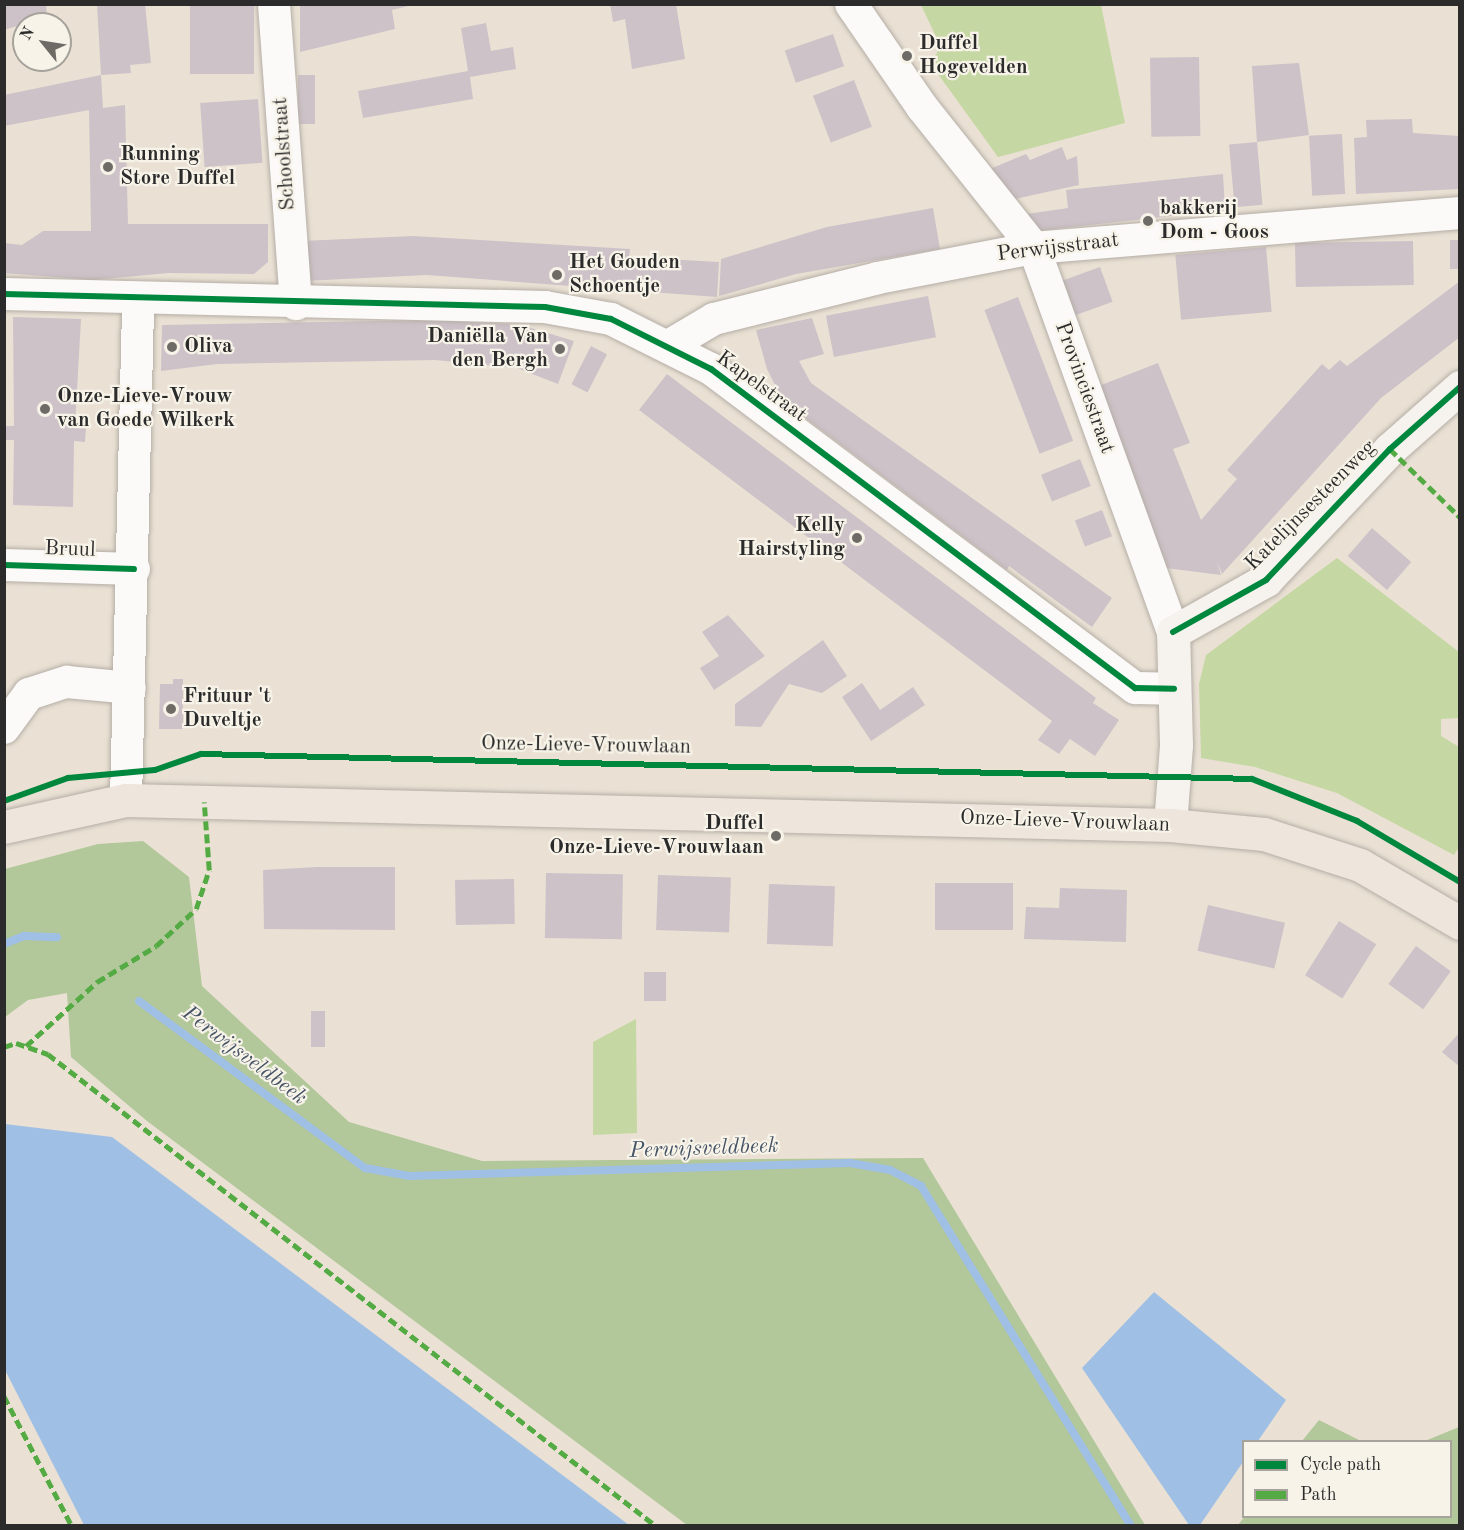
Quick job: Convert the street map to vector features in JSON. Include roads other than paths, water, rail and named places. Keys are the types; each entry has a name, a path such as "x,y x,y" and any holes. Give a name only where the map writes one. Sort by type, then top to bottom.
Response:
{"main road":[{"name":"Onze-Lieve-Vrouwlaan","path":"4,827 126,800 1170,825 1264,834 1360,866 1456,911"}],"street":[{"name":"Schoolstraat","path":"274,4 296,304"},
{"name":"Provinciestraat","path":"851,4 922,107 1034,248 1173,632 1174,689 1170,825"},
{"name":"Perwijsstraat","path":"669,345 714,320 878,278 1034,248 1460,213"},
{"name":"Kapelstraat","path":"4,294 138,301 544,307 611,319 669,345 711,369 1136,688 1174,689"},
{"path":"126,800 134,569 138,301"},
{"name":"Katelijnsesteenweg","path":"1173,632 1266,580 1390,449 1460,387"},
{"name":"Bruul","path":"4,565 134,569"},
{"path":"4,728 29,694 67,682 130,688"}],"water":[{"path":"5,1124 112,1137 629,1525 84,1525 5,1370"},
{"path":"1154,1292 1286,1400 1259,1440 1242,1440 1242,1463 1200,1525 1189,1525 1082,1368"}],"waterway":[{"name":"Perwijsveldbeek","path":"4,944 24,936 57,937"},
{"name":"Perwijsveldbeek","path":"139,1001 365,1168 409,1176 850,1163 890,1170 921,1186 1131,1526"}],"place":[{"name":"Duffel Hogevelden","path":"907,56"},
{"name":"Running Store Duffel","path":"108,167"},
{"name":"bakkerij Dom - Goos","path":"1148,221"},
{"name":"Het Gouden Schoentje","path":"557,275"},
{"name":"Oliva","path":"172,347"},
{"name":"Daniëlla Van den Bergh","path":"560,349"},
{"name":"Onze-Lieve-Vrouw van Goede Wilkerk","path":"45,409"},
{"name":"Kelly Hairstyling","path":"857,538"},
{"name":"Frituur 't Duveltje","path":"171,709"},
{"name":"Duffel Onze-Lieve-Vrouwlaan","path":"776,836"}]}
